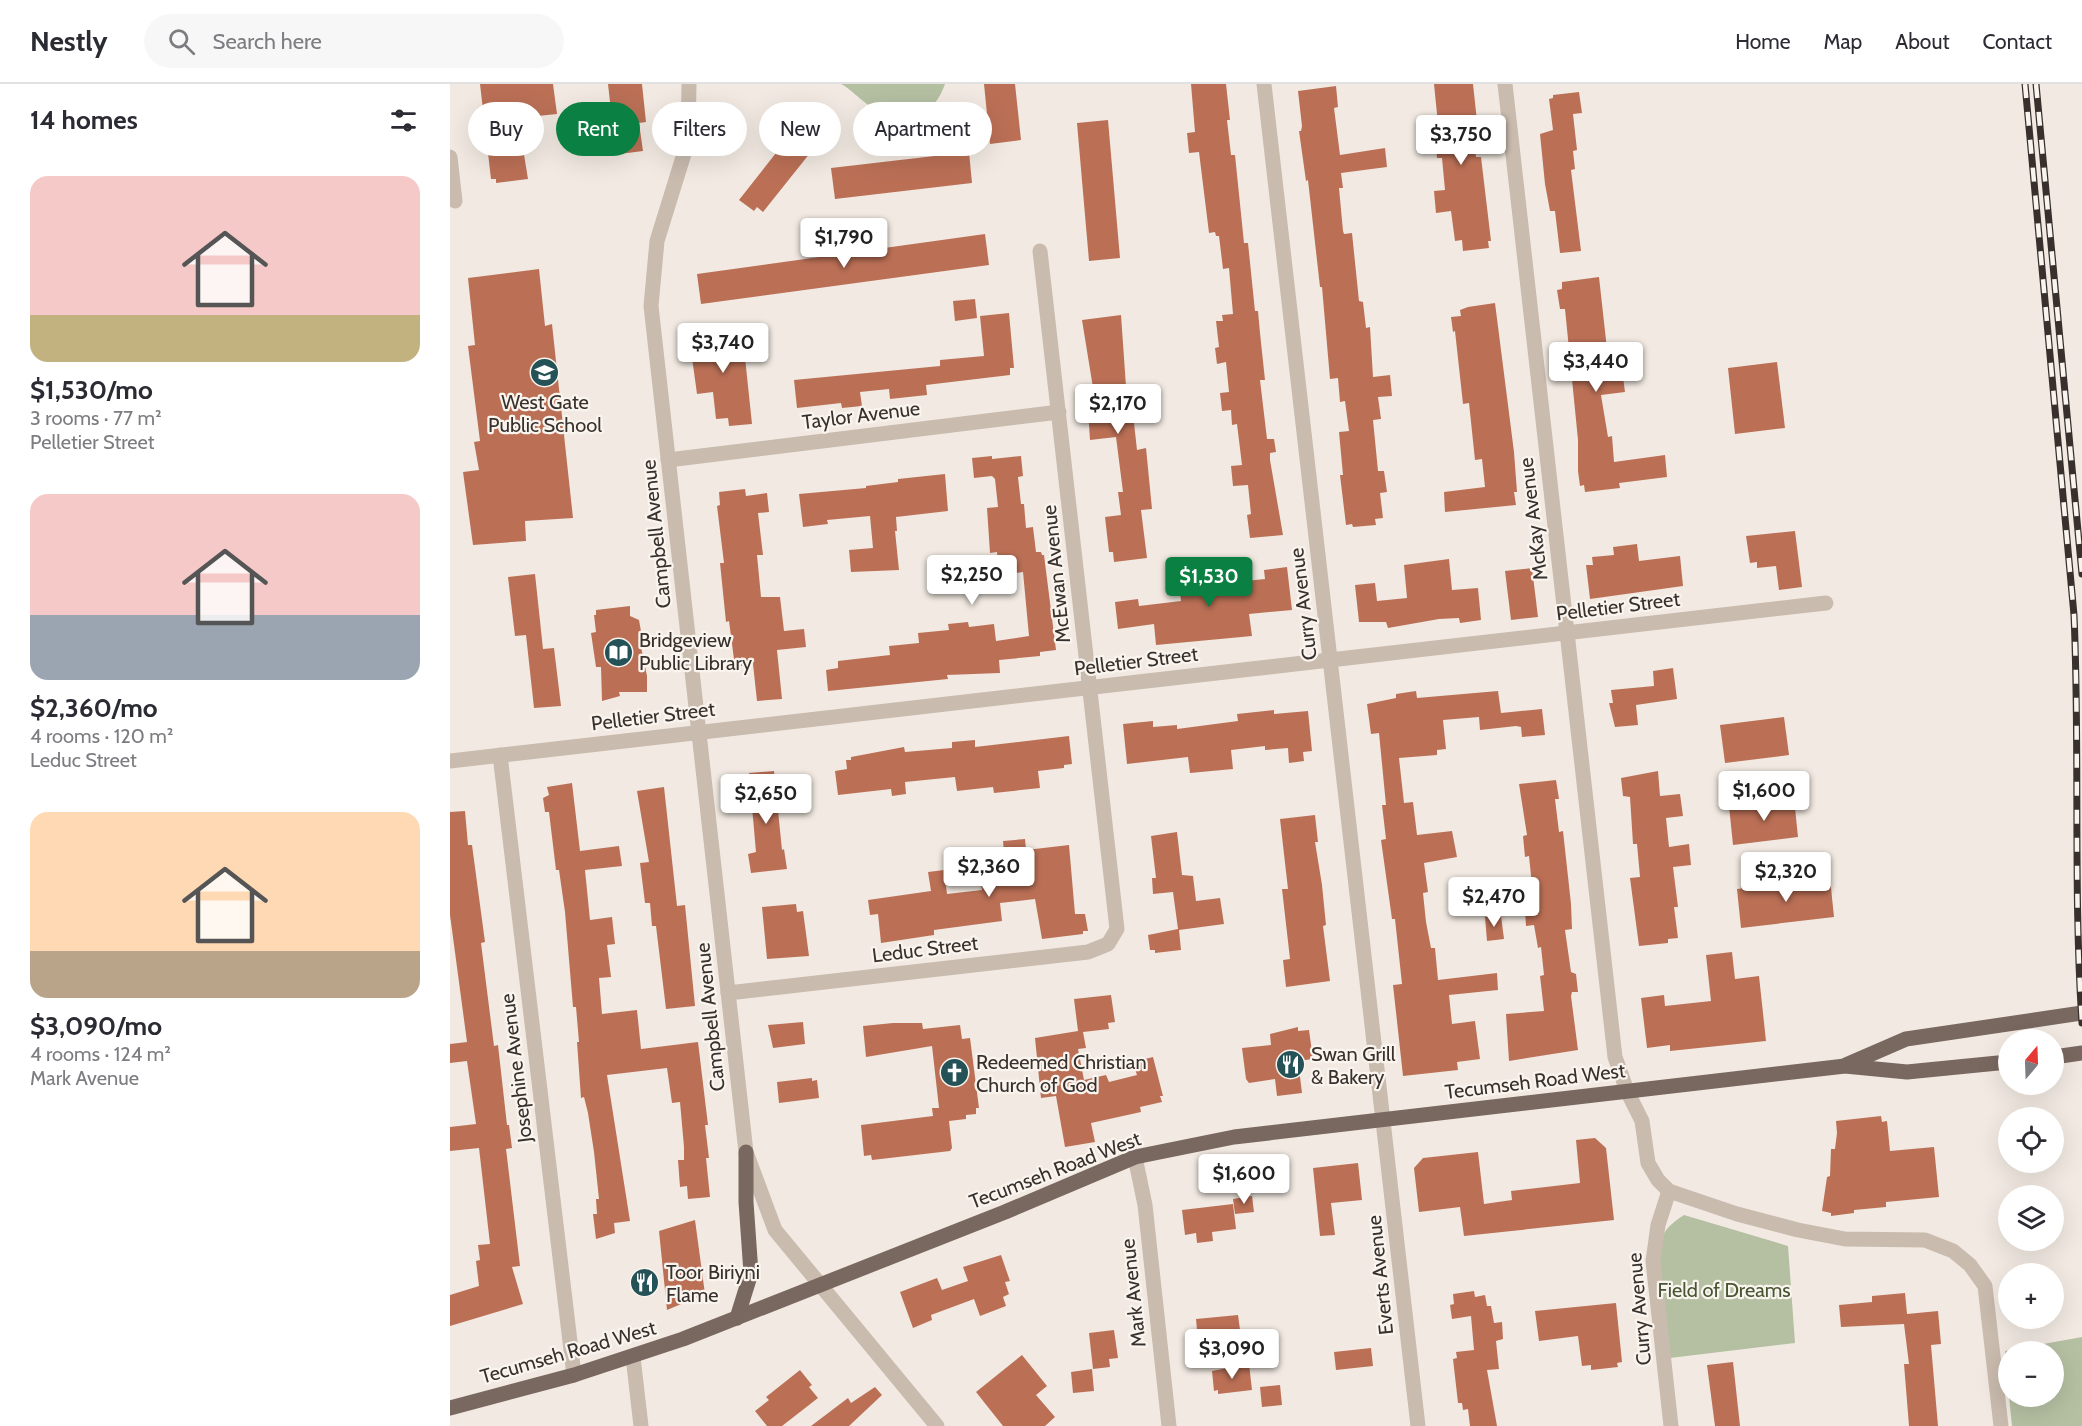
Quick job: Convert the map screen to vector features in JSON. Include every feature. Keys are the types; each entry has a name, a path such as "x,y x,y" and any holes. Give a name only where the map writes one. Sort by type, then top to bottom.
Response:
{"main road":[{"name":"Tecumseh Road West","path":"1845,1066 1906,1040 2082,1013"},
{"path":"2064,1056 2082,1053"},
{"name":"Tecumseh Road West","path":"450,1408 633,1357 1005,1212 1135,1157 1234,1137 1845,1066 1907,1072 1998,1063"},
{"path":"738,1318 751,1274 746,1152"}],"street":[{"name":"Campbell Avenue","path":"689,84 688,141 657,242 651,306 746,1152 775,1230 822,1284 937,1426"},
{"name":"Curry Avenue","path":"1264,84 1383,1120"},
{"name":"McKay Avenue","path":"1505,84 1615,1058 1627,1091 1642,1121 1648,1164 1658,1180 1669,1191"},
{"path":"450,157 455,201"},
{"name":"McEwan Avenue","path":"1040,251 1117,929"},
{"name":"Taylor Avenue","path":"668,460 1059,412"},
{"name":"Pelletier Street","path":"450,761 1826,603"},
{"name":"Josephine Avenue","path":"500,755 574,1375"},
{"name":"Leduc Street","path":"728,993 1089,952 1108,944 1117,929"},
{"name":"Everts Avenue","path":"1383,1120 1418,1426"},
{"name":"Mark Avenue","path":"1135,1157 1144,1205 1169,1426"},
{"name":"Curry Avenue","path":"1669,1191 1658,1225 1653,1262 1671,1426"},
{"path":"1669,1191 1706,1205 1798,1230 1845,1239 1925,1240 1953,1251 1970,1265 1985,1286 2001,1426"},
{"path":"633,1357 641,1426"}],"green space":[{"path":"841,84 945,84 935,102 864,102"},
{"name":"Field of Dreams","path":"1684,1215 1788,1246 1795,1343 1670,1358 1662,1297 1660,1250 1666,1231"},
{"path":"2082,1337 2082,1426 2012,1426 2010,1407 2064,1407 2064,1341 2060,1341"}],"building":[{"path":"480,84 553,84 556,114 544,115 544,102 482,102"},
{"path":"608,84 642,84 646,122 640,123 640,102 610,102"},
{"path":"984,84 1015,84 1021,140 992,144 992,102 986,102"},
{"path":"1191,84 1226,84 1231,155 1235,155 1244,243 1248,243 1255,311 1258,311 1265,380 1260,380 1267,439 1274,439 1276,452 1270,453 1270,460 1283,535 1250,538 1247,515 1251,514 1248,485 1233,486 1231,466 1242,465 1237,424 1232,425 1231,410 1222,411 1220,393 1229,392 1226,362 1217,364 1215,348 1219,347 1216,321 1223,321 1222,315 1233,314 1229,268 1223,269 1219,236 1216,236 1215,232 1209,233 1199,152 1189,153 1187,133 1195,132"},
{"path":"1434,84 1473,84 1477,121 1472,122 1476,157 1481,157 1491,241 1488,241 1489,248 1463,251 1462,240 1455,241 1451,211 1436,213 1434,191 1445,190 1442,158 1437,158 1435,135 1439,134"},
{"path":"1336,86 1338,107 1334,108 1340,155 1385,148 1387,167 1341,173 1343,188 1339,188 1343,231 1344,234 1352,233 1359,301 1363,302 1366,328 1370,327 1373,377 1390,375 1392,396 1378,397 1381,419 1373,420 1378,471 1384,471 1387,492 1380,493 1383,518 1375,519 1376,525 1353,527 1352,524 1346,525 1340,475 1343,475 1339,432 1349,431 1345,401 1340,402 1338,378 1330,379 1322,287 1320,287 1308,180 1306,181 1299,131 1302,126 1298,91"},
{"path":"1579,92 1582,113 1573,114 1577,150 1573,151 1575,169 1571,170 1581,251 1560,253 1555,211 1550,211 1545,184 1540,134 1553,130 1549,99 1553,98 1553,95"},
{"path":"1108,120 1120,258 1089,261 1077,123"},
{"path":"640,130 643,151 640,151"},
{"path":"488,156 524,156 528,179 496,183 496,179 491,179"},
{"path":"774,156 808,156 763,212 757,207 754,211 739,200"},
{"path":"934,156 969,156 972,183 835,199 831,168"},
{"path":"985,234 989,265 701,304 697,274"},
{"path":"539,269 545,326 552,324 573,518 525,521 526,541 473,545 463,472 479,470 474,442 480,441 468,346 475,345 468,278"},
{"path":"1599,277 1607,349 1603,349 1606,379 1623,377 1625,392 1601,395 1608,437 1612,436 1614,462 1665,455 1667,477 1619,483 1620,488 1585,492 1584,485 1580,486 1578,471 1578,440 1565,309 1560,309 1557,290 1562,289 1562,282"},
{"path":"975,299 977,318 955,321 953,301"},
{"path":"1495,303 1514,452 1516,505 1445,512 1444,492 1485,487 1482,459 1475,460 1469,403 1463,404 1455,331 1453,332 1451,317 1461,316 1460,310 1468,307"},
{"path":"1009,313 1014,368 1010,368 1010,375 926,385 927,395 890,399 889,389 860,392 862,406 842,408 841,403 797,408 794,380 940,366 940,360 984,356 980,316"},
{"path":"1121,315 1128,415 1133,414 1137,450 1146,448 1152,509 1141,510 1147,558 1114,562 1113,552 1109,552 1105,517 1121,515 1118,492 1123,492 1116,437 1090,440 1087,395 1094,394 1082,320"},
{"path":"742,329 752,424 729,426 728,418 716,419 713,392 697,394 689,336"},
{"path":"1777,362 1785,428 1735,434 1728,368"},
{"path":"992,456 992,459 1021,456 1023,476 1018,477 1021,504 1024,504 1026,528 1033,527 1036,552 1044,555 1056,650 1040,652 1040,656 999,660 1000,673 947,675 948,679 828,691 826,670 838,668 838,661 890,655 889,646 919,643 918,633 949,630 948,624 968,622 969,627 994,624 996,641 1029,636 1023,572 999,575 997,552 990,553 987,508 998,507 995,479 992,476 974,478 972,458"},
{"path":"945,474 948,511 896,517 899,570 851,572 849,550 873,548 870,516 827,520 828,524 803,527 799,494 866,488 866,486 898,482 898,479"},
{"path":"745,489 746,496 767,493 769,512 758,513 763,555 757,555 761,597 780,597 784,631 804,629 806,647 777,650 782,699 757,701 753,664 735,667 729,621 726,622 720,563 724,563 717,506 720,505 719,492"},
{"path":"1795,531 1802,587 1779,590 1776,566 1757,568 1757,562 1750,563 1746,536"},
{"path":"1637,544 1639,561 1680,556 1683,586 1590,599 1586,565 1593,565 1592,557 1614,555 1613,547"},
{"path":"1449,559 1452,590 1478,588 1481,620 1460,623 1459,618 1439,619 1388,628 1386,622 1359,622 1355,585 1375,583 1377,601 1407,598 1404,565"},
{"path":"1287,567 1292,610 1249,614 1252,636 1156,645 1154,624 1118,629 1115,602 1138,599 1139,606 1181,601 1178,571 1196,569 1197,586 1265,579 1264,570"},
{"path":"1532,568 1538,617 1511,620 1505,571"},
{"path":"535,574 543,649 554,648 561,706 534,708 526,635 515,636 508,577"},
{"name":"Bridgeview Public Library","path":"630,606 630,616 639,620 642,637 639,637 647,676 647,692 619,692 620,696 602,701 601,667 596,667 591,633 596,632 594,615 596,615 596,610"},
{"path":"1673,668 1677,699 1636,705 1638,725 1615,727 1609,703 1613,703 1611,690 1654,686 1653,671"},
{"path":"1416,691 1417,698 1498,691 1501,713 1542,709 1545,735 1522,737 1521,727 1516,726 1480,730 1479,717 1443,720 1446,749 1437,750 1437,755 1399,758 1404,803 1413,802 1417,835 1452,831 1457,857 1424,863 1428,892 1423,893 1426,922 1431,948 1435,948 1438,980 1497,973 1498,990 1449,995 1452,1024 1475,1021 1480,1059 1457,1062 1458,1070 1403,1076 1393,985 1402,984 1395,919 1392,919 1381,840 1386,839 1382,805 1386,805 1379,733 1371,734 1367,704 1396,698 1396,694"},
{"path":"1274,710 1274,714 1308,711 1312,751 1303,752 1304,761 1289,763 1288,748 1265,750 1265,746 1231,750 1233,769 1190,773 1188,757 1127,764 1123,724 1153,721 1153,727 1177,725 1177,729 1238,721 1237,714"},
{"path":"1784,717 1789,755 1725,763 1720,725"},
{"path":"1069,736 1072,764 1064,765 1064,768 1038,771 1040,788 994,793 993,787 957,791 955,777 905,782 906,794 892,796 891,789 838,795 835,771 847,769 846,760 851,760 851,757 904,747 905,752 952,748 952,742 975,740 975,747"},
{"path":"774,771 782,850 784,849 787,869 751,873 748,854 756,852 749,773"},
{"path":"1658,771 1660,796 1680,794 1683,816 1666,818 1669,847 1689,844 1691,865 1673,867 1678,907 1674,907 1678,938 1668,939 1668,943 1639,946 1630,878 1640,877 1637,844 1633,844 1630,797 1623,796 1621,778"},
{"path":"1556,780 1559,799 1555,799 1559,832 1563,831 1571,904 1572,929 1565,930 1571,972 1576,974 1578,992 1572,992 1571,996 1578,1050 1509,1061 1506,1014 1544,1011 1540,976 1544,975 1541,947 1538,948 1534,925 1526,926 1525,910 1532,909 1530,896 1533,895 1529,856 1525,857 1523,836 1527,835 1519,784"},
{"path":"572,783 580,851 619,846 622,866 585,870 590,920 612,917 615,944 607,945 611,977 599,978 602,1014 637,1010 641,1049 698,1042 708,1125 705,1125 710,1197 688,1199 687,1186 680,1187 678,1160 684,1160 684,1147 680,1102 672,1103 667,1068 607,1075 630,1221 614,1223 615,1233 596,1239 593,1214 597,1214 596,1199 599,1199 594,1152 588,1113 584,1097 581,1098 576,1007 573,1007 559,870 556,870 549,812 545,812 543,798 549,795 547,787"},
{"path":"664,787 677,906 685,905 695,1006 666,1009 656,926 652,926 650,903 645,903 640,863 649,862 637,791"},
{"path":"1794,798 1798,837 1733,845 1729,806"},
{"path":"465,811 468,845 472,845 485,942 481,943 494,1046 498,1045 507,1125 509,1125 512,1148 506,1149 520,1266 512,1267 523,1304 450,1326 450,1295 479,1286 476,1261 480,1260 478,1245 490,1244 479,1148 450,1151 450,1127 476,1124 467,1061 450,1063 450,1044 467,1042 450,915 450,812"},
{"path":"1315,815 1318,842 1315,842 1322,885 1326,925 1323,926 1330,981 1286,987 1283,960 1290,959 1282,889 1288,889 1280,819"},
{"path":"1177,832 1182,875 1193,876 1196,901 1220,898 1224,924 1179,930 1181,950 1155,953 1155,950 1150,950 1148,935 1178,929 1173,892 1153,894 1152,878 1156,878 1151,836"},
{"path":"1025,839 1026,850 1069,845 1075,914 1085,914 1088,931 1083,931 1083,934 1042,939 1035,899 1000,903 1002,921 934,930 934,935 881,943 878,914 870,915 868,900 931,891 928,872 944,870 947,894 982,890 980,879 1006,876 1003,841"},
{"path":"1830,878 1834,917 1741,928 1737,889"},
{"path":"796,904 797,912 803,911 809,956 767,959 762,907"},
{"path":"1501,916 1504,939 1487,941 1485,917"},
{"path":"1732,952 1735,979 1759,976 1766,1041 1670,1051 1670,1045 1647,1048 1641,998 1664,995 1665,1006 1711,1001 1706,955"},
{"path":"1111,995 1115,1022 1108,1023 1109,1029 1083,1032 1086,1048 1078,1049 1084,1080 1106,1075 1109,1082 1137,1075 1135,1069 1139,1068 1137,1061 1153,1057 1163,1096 1160,1096 1162,1102 1140,1107 1141,1112 1091,1123 1095,1142 1065,1147 1056,1096 1041,1098 1035,1038 1078,1031 1074,999"},
{"path":"803,1022 805,1044 773,1048 768,1025"},
{"name":"Redeemed Christian Church of God","path":"922,1023 923,1029 960,1025 962,1039 970,1038 979,1108 976,1108 976,1114 966,1115 966,1119 949,1121 952,1148 950,1151 872,1160 871,1155 864,1156 861,1125 933,1116 932,1108 939,1108 932,1046 866,1057 863,1026"},
{"path":"1298,1027 1298,1031 1309,1030 1313,1059 1298,1061 1302,1093 1277,1096 1275,1079 1249,1083 1246,1079 1242,1048 1271,1045 1270,1034"},
{"path":"812,1078 812,1081 817,1080 819,1098 779,1103 777,1082"},
{"path":"1881,1116 1882,1122 1887,1121 1890,1151 1934,1147 1939,1197 1886,1202 1886,1207 1854,1210 1854,1213 1831,1216 1831,1213 1822,1211 1827,1177 1830,1176 1831,1149 1835,1149 1836,1121"},
{"path":"1595,1138 1606,1148 1614,1220 1464,1236 1460,1207 1419,1212 1414,1168 1423,1158 1478,1152 1484,1204 1512,1200 1511,1191 1580,1183 1576,1140"},
{"path":"1358,1163 1362,1200 1331,1203 1335,1235 1320,1236 1313,1168"},
{"path":"1252,1196 1254,1212 1235,1214 1233,1199"},
{"path":"1233,1204 1236,1229 1212,1232 1213,1241 1197,1243 1196,1233 1185,1235 1182,1210"},
{"path":"695,1220 705,1294 667,1310 659,1231"},
{"path":"1001,1255 1010,1281 1005,1282 1009,1294 1003,1297 1006,1306 980,1316 974,1299 931,1315 932,1320 913,1328 900,1292 937,1278 942,1290 968,1281 963,1267"},
{"path":"1474,1291 1475,1297 1485,1295 1487,1306 1491,1306 1494,1323 1502,1322 1503,1339 1496,1341 1499,1369 1487,1370 1497,1426 1470,1426 1468,1409 1463,1410 1462,1403 1458,1403 1453,1359 1457,1358 1456,1352 1474,1350 1471,1316 1452,1319 1450,1305 1454,1304 1453,1294"},
{"path":"1905,1293 1907,1314 1938,1311 1941,1344 1931,1345 1938,1426 1909,1426 1904,1364 1909,1364 1904,1324 1841,1327 1839,1305 1872,1302 1872,1296"},
{"path":"1616,1303 1622,1362 1617,1363 1618,1367 1591,1370 1591,1365 1582,1366 1578,1336 1539,1341 1535,1311"},
{"path":"1238,1315 1241,1337 1198,1341 1196,1319"},
{"path":"1114,1330 1118,1358 1109,1359 1110,1367 1093,1369 1089,1333"},
{"path":"1371,1348 1373,1366 1336,1370 1334,1352"},
{"path":"1022,1355 1047,1386 1036,1395 1055,1417 1045,1426 1003,1426 976,1392"},
{"path":"1733,1362 1740,1426 1715,1426 1707,1365"},
{"path":"1249,1364 1252,1390 1218,1394 1218,1390 1214,1391 1212,1371"},
{"path":"1092,1369 1094,1391 1073,1393 1071,1372"},
{"path":"800,1370 812,1385 809,1387 818,1398 782,1426 767,1426 755,1411 769,1400 766,1397"},
{"path":"1280,1385 1282,1405 1262,1407 1260,1387"},
{"path":"875,1387 882,1395 849,1426 811,1426 848,1398 851,1403"}],"railway":[{"path":"2025,84 2074,615 2078,921 2082,1023"},
{"path":"2036,84 2082,574"}],"place":[{"name":"West Gate Public School","path":"545,372"},
{"name":"Bridgeview Public Library","path":"618,652"},
{"name":"Swan Grill & Bakery","path":"1290,1065"},
{"name":"Redeemed Christian Church of God","path":"955,1073"},
{"name":"Toor Biriyni Flame","path":"645,1283"}]}
